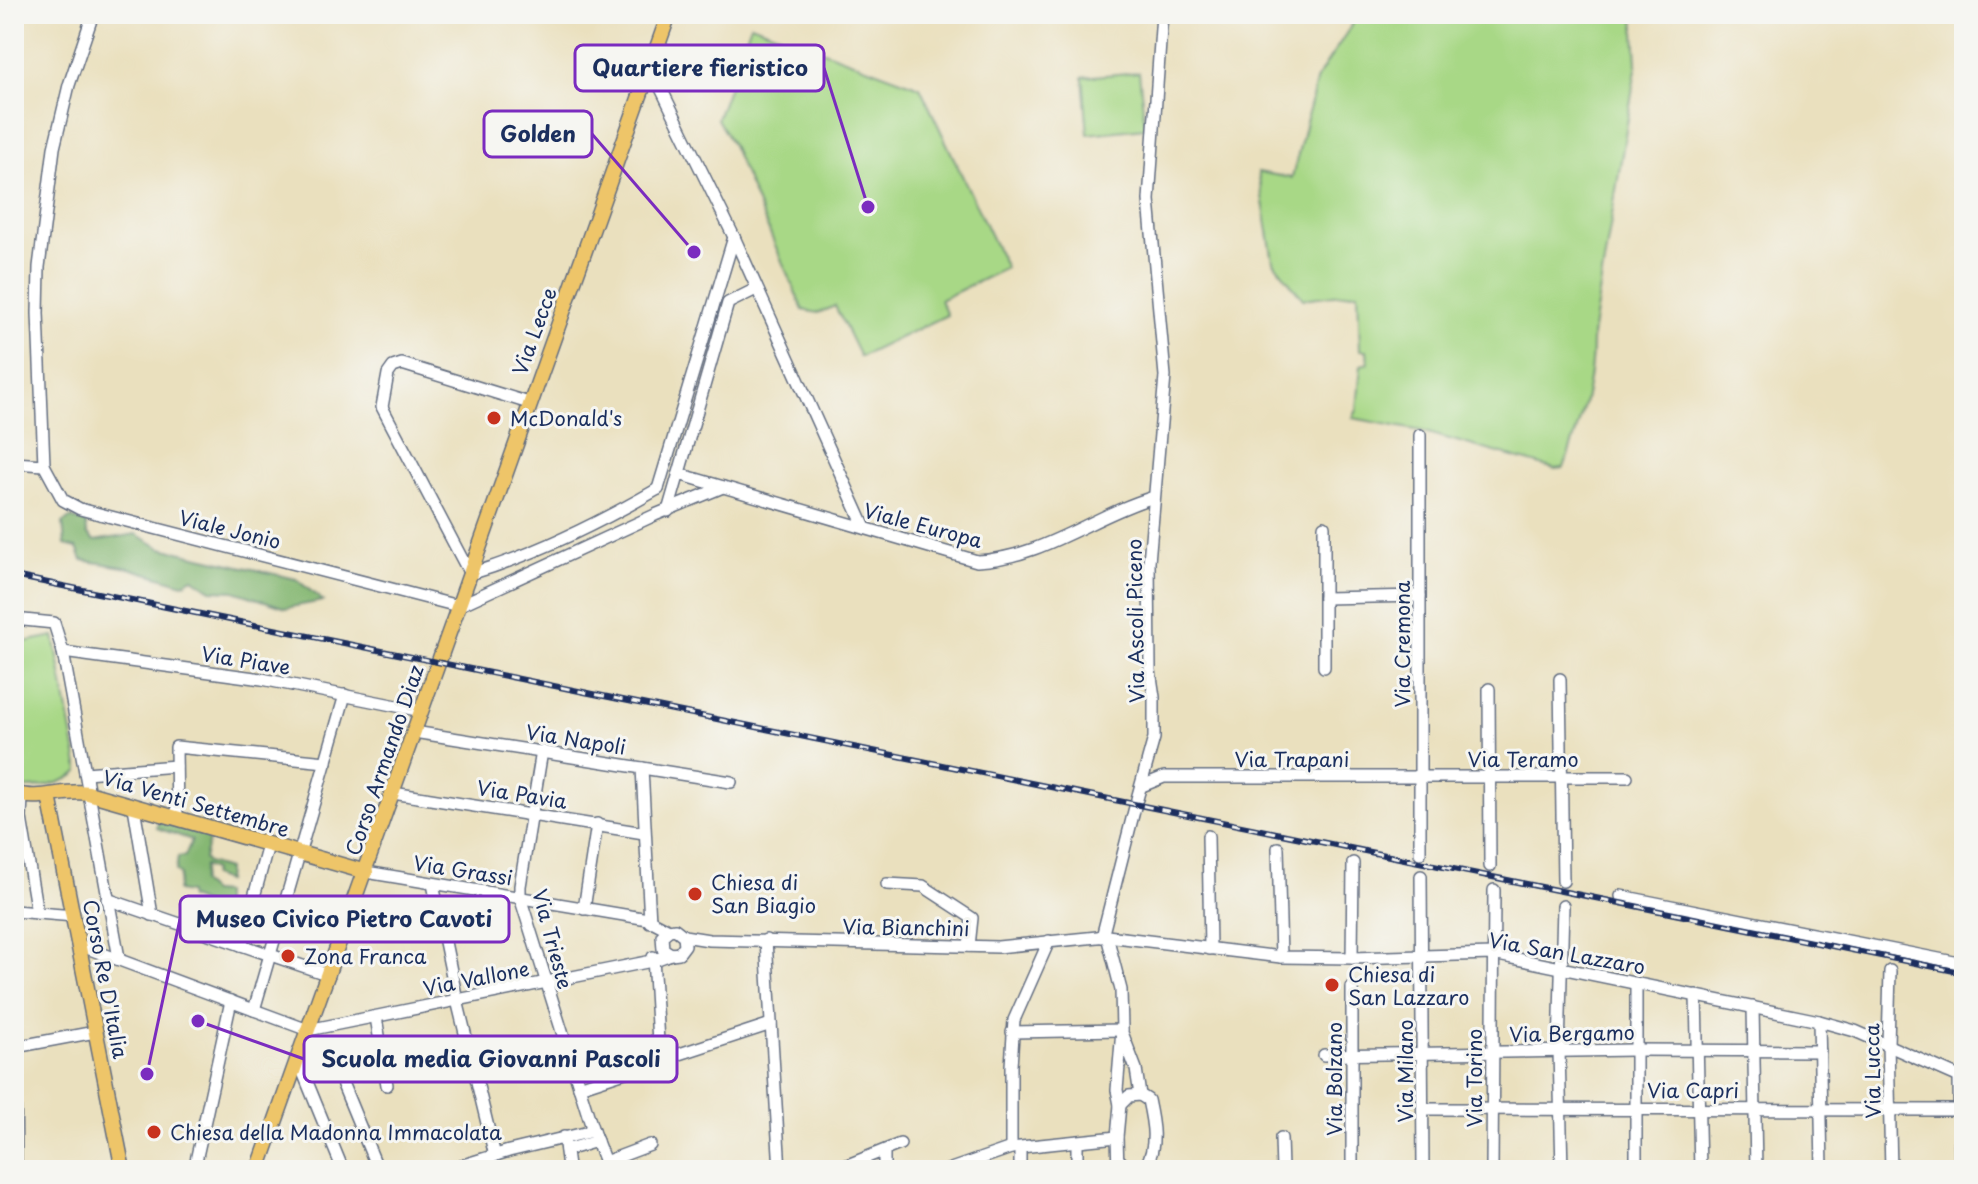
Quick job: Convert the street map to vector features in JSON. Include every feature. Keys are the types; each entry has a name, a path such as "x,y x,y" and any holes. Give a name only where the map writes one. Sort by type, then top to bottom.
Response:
{"main road":[{"name":"Via Lecce","path":"439,662 669,14"},
{"name":"Corso Armando Diaz","path":"258,1170 439,662"},
{"name":"Via Venti Settembre","path":"18,794 49,796 78,791 88,793 366,872"},
{"name":"Corso Re D'Italia","path":"49,796 123,1170"}],"street":[{"path":"14,463 44,465 38,313 42,239 60,116 93,14"},
{"name":"Via Ascoli Piceno","path":"1104,936 1154,738 1149,562 1165,376 1149,200 1162,14"},
{"path":"650,66 734,237 865,528"},
{"path":"668,511 658,489 734,237"},
{"path":"714,298 728,303 756,289"},
{"path":"668,511 728,303"},
{"path":"529,403 402,364 393,367 388,374 382,407 470,574 568,535 658,489"},
{"name":"Via Cremona","path":"1420,435 1420,853"},
{"name":"Viale Jonio","path":"44,465 63,500 80,509 458,606"},
{"name":"Viale Europa","path":"679,474 977,561 1027,553 1132,504 1154,497"},
{"path":"458,606 723,487"},
{"path":"1324,526 1324,667"},
{"path":"499,565 508,584"},
{"path":"1324,598 1420,596"},
{"path":"14,619 54,623 63,652 119,958"},
{"name":"Via Piave","path":"63,652 262,679 422,711"},
{"path":"1560,679 1563,881"},
{"path":"1489,689 1490,866"},
{"path":"254,1010 345,695"},
{"name":"Via Napoli","path":"414,732 731,782"},
{"path":"177,819 176,747 326,762"},
{"name":"Via Trieste","path":"542,751 520,897 606,1166"},
{"path":"1151,756 1164,777"},
{"path":"85,773 176,766"},
{"path":"642,768 648,919 660,942 677,952 685,945 684,936"},
{"name":"Via Trapani","path":"1142,786 1164,777 1419,778"},
{"name":"Via Teramo","path":"1419,778 1627,777"},
{"name":"Via Pavia","path":"393,793 644,833"},
{"path":"18,794 37,913"},
{"path":"134,807 152,915"},
{"path":"584,909 597,824"},
{"path":"1208,836 1210,949"},
{"path":"241,945 268,845"},
{"path":"1278,848 1281,957"},
{"path":"1352,958 1353,863"},
{"name":"Via Grassi","path":"366,872 648,919 669,930 680,931 684,936 709,940"},
{"name":"Via Milano","path":"1421,876 1423,1170"},
{"path":"433,884 495,1156"},
{"path":"887,884 923,886 972,918 969,946"},
{"name":"Via Torino","path":"1492,1170 1494,890"},
{"path":"1621,896 1964,964"},
{"path":"107,899 329,975"},
{"path":"1562,1170 1559,1051 1563,906"},
{"path":"14,911 74,916"},
{"path":"659,1059 652,961 669,930"},
{"path":"1104,936 1121,990 1122,1030 1117,1090 1120,1105 1117,1137 1119,1165 1136,1169 1153,1166 1152,1119 1148,1100 1140,1095 1129,1096 1120,1105"},
{"name":"Via Bianchini","path":"709,940 998,947 1104,936"},
{"name":"Via San Lazzaro","path":"1104,936 1281,957 1493,954 1819,1021 1855,1031 1962,1078"},
{"name":"Via Vallone","path":"308,1030 652,961 709,940"},
{"path":"766,940 780,1170"},
{"path":"1020,1170 1016,1148 1012,1032 1014,1020 1049,941"},
{"path":"79,945 308,1030"},
{"name":"Via Lucca","path":"1890,971 1891,1170"},
{"path":"1636,983 1636,1170"},
{"name":"Via Bolzano","path":"1352,987 1352,1170"},
{"path":"14,989 16,1170"},
{"path":"1696,995 1700,1170"},
{"path":"194,1170 231,1001"},
{"path":"1753,1007 1756,1170"},
{"path":"376,1017 387,1085"},
{"path":"1819,1021 1822,1170"},
{"path":"579,1087 771,1024"},
{"path":"1012,1032 1122,1030"},
{"path":"1122,1030 1136,1069 1140,1095"},
{"path":"15,1047 95,1032"},
{"name":"Via Bergamo","path":"1324,1055 1634,1050 1820,1051"},
{"path":"298,1060 324,1068 336,1068 346,1061 382,1052"},
{"path":"298,1060 343,1170"},
{"path":"336,1068 378,1170"},
{"path":"1960,1170 1962,1078"},
{"name":"Via Capri","path":"1423,1109 1962,1110"},
{"path":"447,1170 564,1137 595,1136"},
{"path":"566,1150 595,1136"},
{"path":"564,1137 568,1167 564,1170"},
{"path":"951,1169 1016,1148 1117,1137"},
{"path":"1281,1138 1282,1170"},
{"path":"1077,1142 1077,1170"},
{"path":"835,1170 900,1144"},
{"path":"606,1166 650,1145"},
{"path":"884,1151 884,1170"}],"green space":[{"path":"1354,14 1634,14 1637,63 1592,336 1588,387 1564,468 1555,469 1421,431 1353,418 1357,410 1361,365 1368,363 1367,350 1360,350 1358,292 1303,299 1273,261 1258,172 1292,178 1317,78 1353,23"},
{"path":"751,24 920,87 1006,268 940,300 947,315 860,357 835,306 818,313 803,310 732,145 717,119"},
{"path":"1139,72 1145,128 1088,134 1083,77"},
{"path":"70,518 86,522 87,534 94,541 136,534 161,548 296,579 323,601 286,608 234,591 211,590 193,578 183,584 129,568 82,560 77,548 65,545 63,523"},
{"path":"54,636 79,771 58,783 23,788 16,786 14,778 14,644"},
{"path":"158,822 210,835 204,859 207,863 227,869 226,881 212,876 213,870 204,866 201,883 211,892 223,893 223,914 211,916 212,907 189,898 188,893 177,891 180,875 176,871 178,857 185,856 192,840 157,828"}],"railway":[{"path":"14,576 1964,973"}],"place":[{"name":"Quartiere fieristico","path":"868,207"},
{"name":"Golden","path":"694,252"},
{"name":"McDonald's","path":"494,418"},
{"name":"Chiesa di San Biagio","path":"695,894"},
{"name":"Zona Franca","path":"288,956"},
{"name":"Chiesa di San Lazzaro","path":"1332,985"},
{"name":"Scuola media Giovanni Pascoli","path":"198,1021"},
{"name":"Museo Civico Pietro Cavoti","path":"147,1074"},
{"name":"Chiesa della Madonna Immacolata","path":"154,1132"}]}
